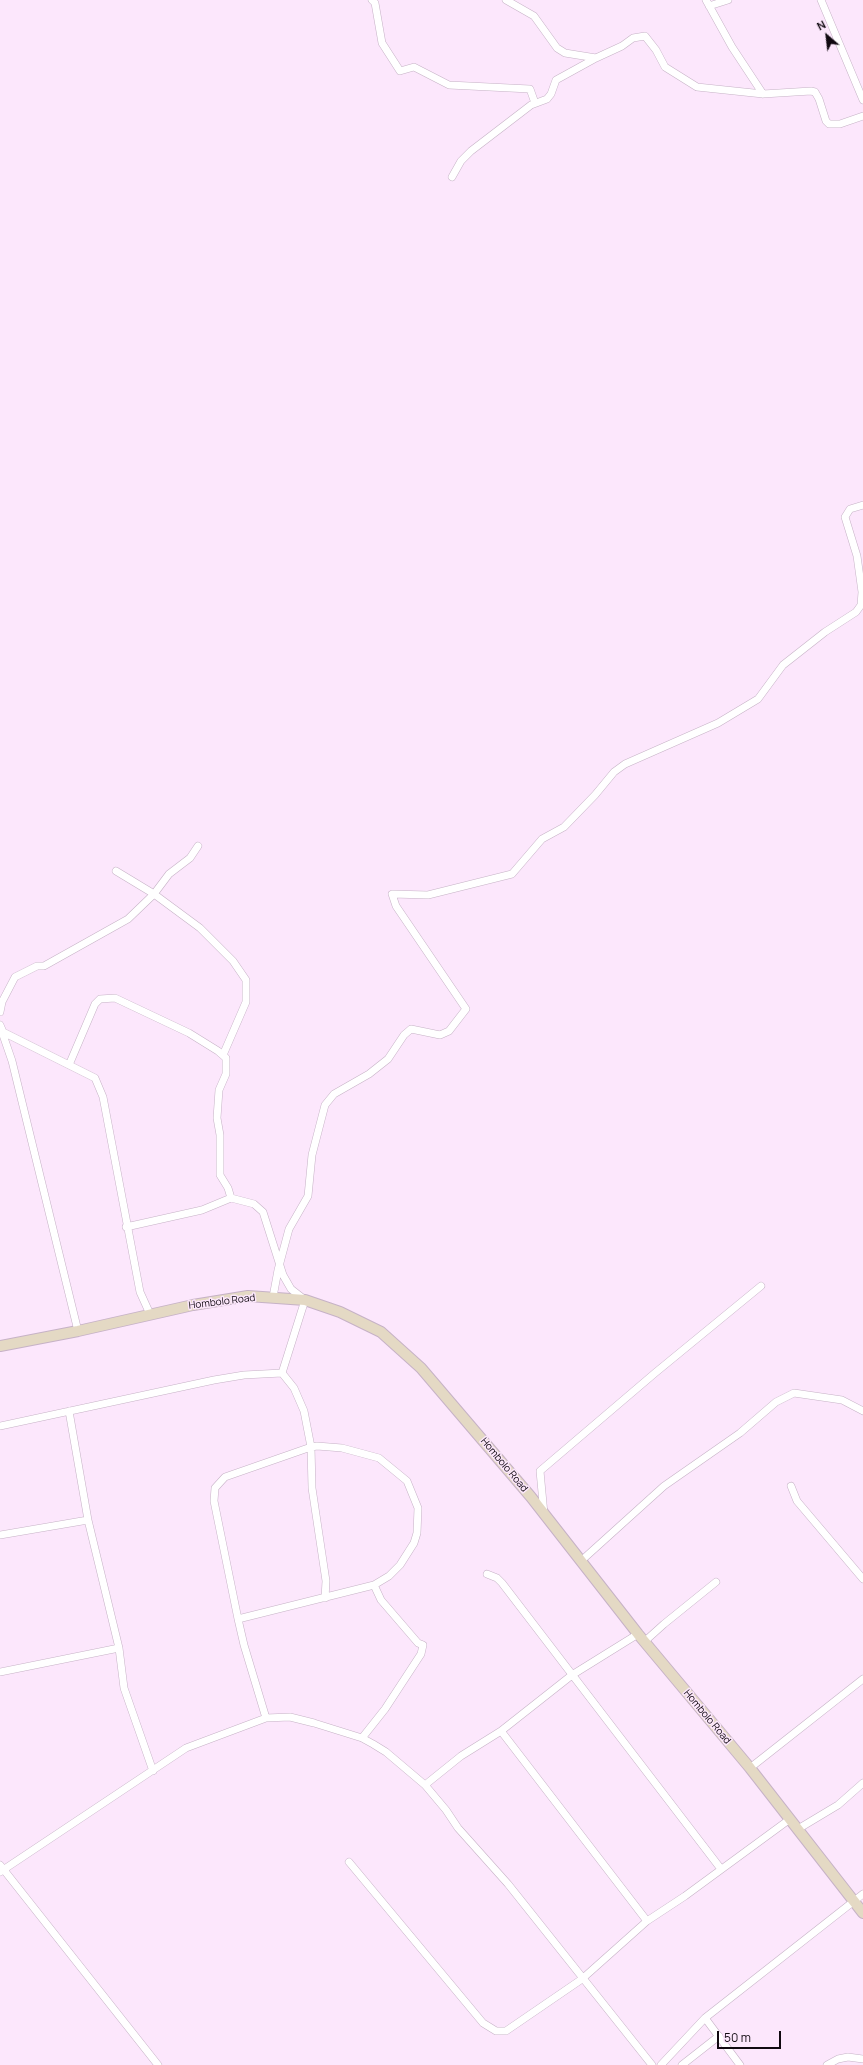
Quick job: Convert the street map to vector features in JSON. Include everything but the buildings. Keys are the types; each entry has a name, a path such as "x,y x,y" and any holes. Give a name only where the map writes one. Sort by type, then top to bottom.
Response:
{"street":[{"path":"372,0 375,3 382,43 400,71 414,67 449,85 530,89 535,103"},
{"path":"506,0 534,16 562,51 596,58"},
{"path":"728,0 708,3 763,94"},
{"path":"821,0 855,85 863,100"},
{"path":"452,177 462,161 471,151 535,103 547,99 551,94 556,80 596,58 622,46 633,38 645,36 656,50 665,67 691,84 705,88 763,94 811,91 815,92 820,99 826,121 834,125 863,117"},
{"path":"855,85 863,82"},
{"path":"273,1297 279,1264 289,1229 308,1196 312,1155 325,1105 334,1094 369,1074 388,1059 404,1035 411,1029 440,1035 449,1031 466,1009 396,906 392,894 428,895 512,874 542,839 564,827 595,795 614,772 625,764 718,722 758,699 783,665 825,632 856,612 861,605 862,592 857,556 845,517 850,509 863,505"},
{"path":"0,1012 2,1002 16,977 37,966 44,966 128,919 154,894 169,874 190,858 198,846"},
{"path":"116,871 154,894 200,928 221,947 246,980 246,1002 223,1055"},
{"path":"69,1065 95,1004 100,999 115,998 189,1033 223,1055 226,1058 226,1074 220,1090 217,1118 220,1135 220,1175 228,1188 231,1198"},
{"path":"0,1025 12,1061 78,1332"},
{"path":"1,1031 95,1078 103,1097 126,1227 140,1292 150,1314"},
{"path":"126,1227 202,1210 231,1198 254,1204 263,1212 283,1276 291,1290 305,1300 282,1372"},
{"path":"544,1514 540,1471 655,1373 761,1286"},
{"name":"Hombolo Road","path":"0,1346 78,1332 193,1305 248,1296 305,1300 340,1312 381,1332 394,1342 421,1368 531,1497 641,1638 750,1768 863,1913"},
{"path":"0,1426 214,1380 244,1375 282,1372 287,1377 301,1401 311,1447 312,1488 326,1581 325,1598"},
{"path":"580,1561 664,1486 740,1433 776,1402 794,1393 842,1400 863,1411"},
{"path":"69,1411 88,1520 119,1648 124,1688 153,1771"},
{"path":"238,1619 374,1585 390,1576 400,1565 414,1543 419,1520 413,1494 407,1481 379,1458 342,1448 311,1447 225,1477 215,1488 214,1501 238,1619 244,1645 266,1718"},
{"path":"791,1486 798,1501 863,1579"},
{"path":"0,1535 88,1520"},
{"path":"487,1574 497,1578 502,1583 721,1869"},
{"path":"425,1785 461,1756 501,1731 572,1675 664,1624 716,1582"},
{"path":"362,1738 385,1708 421,1654 423,1645 418,1642 381,1600 374,1585"},
{"path":"0,1672 119,1648"},
{"path":"750,1768 863,1679"},
{"path":"158,2065 1,1868 153,1771 186,1748 266,1718 290,1717 362,1738 386,1752 425,1785 446,1810 458,1828 508,1884 582,1979 652,2065"},
{"path":"501,1731 647,1921"},
{"path":"798,1829 838,1805 863,1783"},
{"path":"349,1862 483,2023 496,2032 506,2031 518,2024 582,1979 647,1921 690,1892 790,1819"},
{"path":"661,2065 705,2018 863,1894"},
{"path":"705,2018 740,2065"},
{"path":"682,2065 719,2036"},
{"path":"827,2065 848,2056 863,2059"}]}
